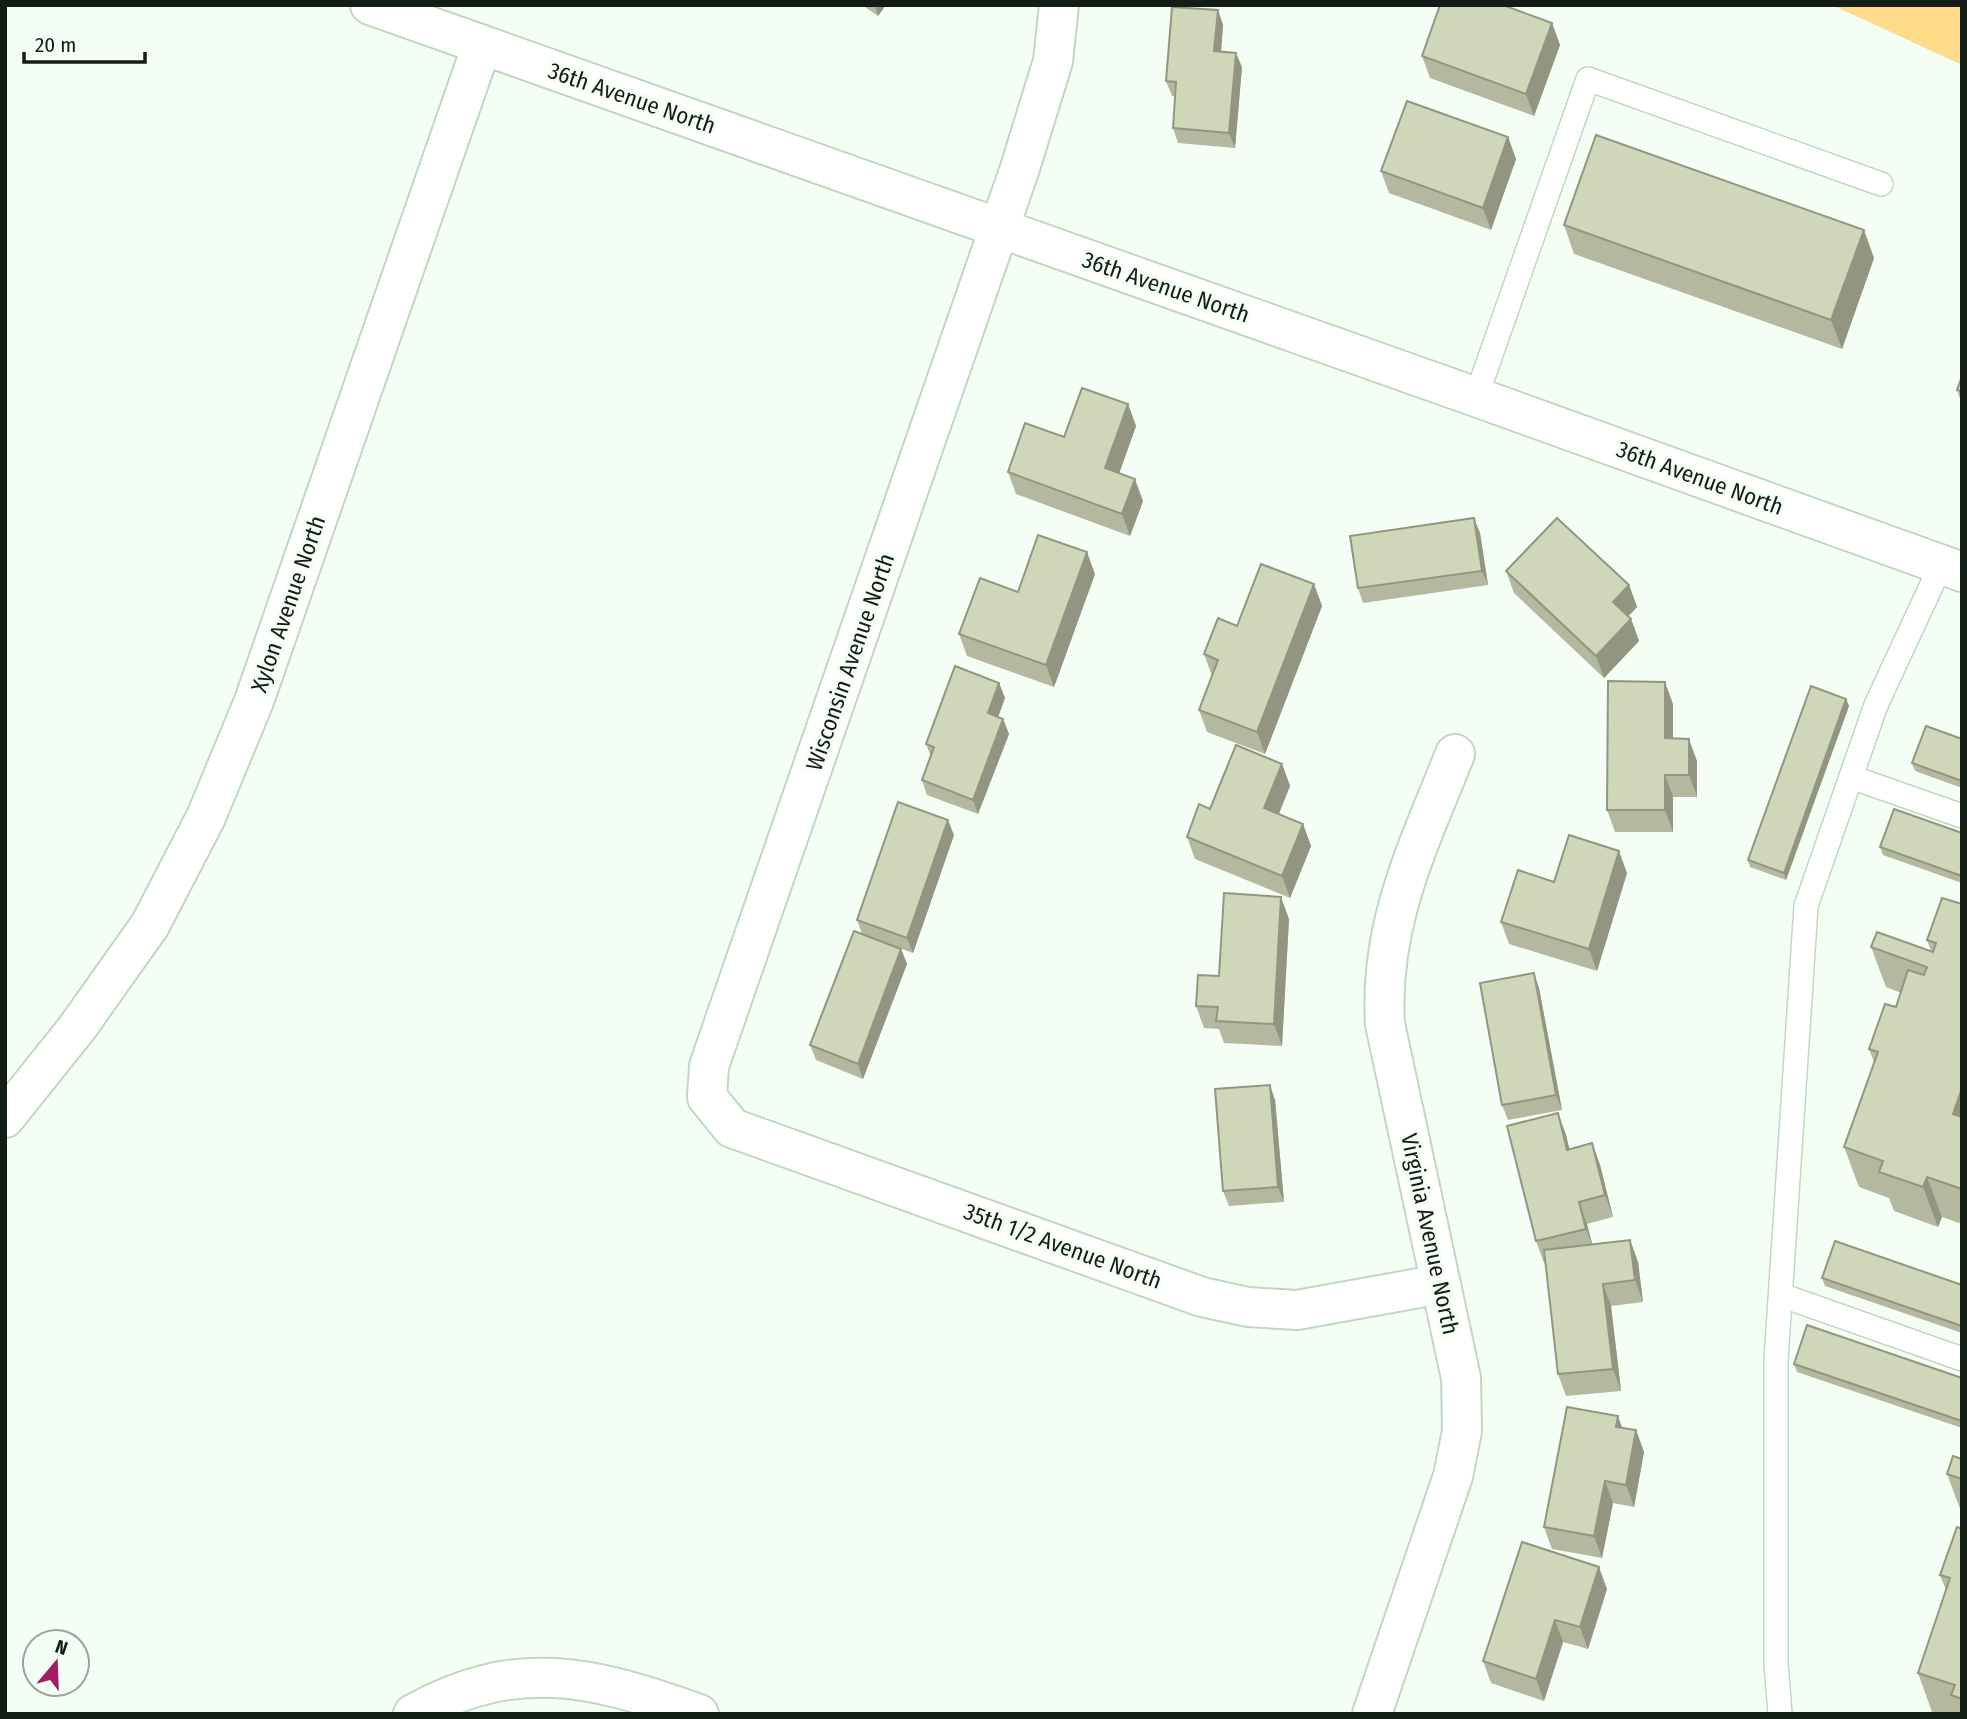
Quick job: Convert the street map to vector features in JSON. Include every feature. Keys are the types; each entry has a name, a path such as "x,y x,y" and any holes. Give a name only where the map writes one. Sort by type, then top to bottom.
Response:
{"street":[{"name":"36th Avenue North","path":"370,5 1476,397 1951,569"},
{"name":"Wisconsin Avenue North","path":"707,1097 709,1066 1000,229 1053,61 1059,5"},
{"name":"Xylon Avenue North","path":"5,1118 77,1028 150,925 206,817 254,701 482,45"},
{"name":"Virginia Avenue North","path":"1372,1714 1453,1476 1462,1431 1461,1378 1385,1024 1382,984 1388,936 1411,864 1455,754"},
{"name":"35th 1/2 Avenue North","path":"707,1097 732,1128 1202,1297 1248,1307 1297,1310 1441,1284"},
{"path":"413,1714 435,1701 500,1680 569,1677 637,1692 699,1714"}],"lane":[{"path":"1476,397 1588,79 1881,184"},
{"path":"1780,1714 1776,1663 1776,1424 1781,1295 1807,906 1876,705 1951,569"},
{"path":"1851,777 1962,816"},
{"path":"1781,1295 1962,1359"}],"shaded area":[{"path":"1832,5 1962,5 1962,65"}],"building":[{"path":"1440,5 1503,5 1552,23 1526,94 1422,56"},
{"path":"1172,7 1218,10 1214,51 1236,53 1229,133 1173,128 1176,82 1166,81"},
{"path":"1407,101 1508,137 1483,208 1381,171"},
{"path":"1596,135 1864,230 1831,320 1564,225"},
{"path":"1962,376 1962,392 1957,390"},
{"path":"1082,388 1128,404 1105,468 1135,479 1122,514 1008,472 1025,423 1064,437"},
{"path":"1474,518 1482,571 1358,588 1350,536"},
{"path":"1557,518 1629,585 1613,602 1631,619 1596,656 1506,571"},
{"path":"1038,535 1087,552 1046,665 959,634 980,578 1018,592"},
{"path":"1261,564 1314,584 1257,732 1199,710 1218,660 1204,654 1218,618 1237,626"},
{"path":"955,666 999,683 988,713 1003,719 973,800 922,780 934,747 926,744"},
{"path":"1608,681 1665,682 1665,738 1689,739 1689,775 1665,775 1665,810 1607,810"},
{"path":"1811,686 1846,699 1784,873 1748,860"},
{"path":"1926,726 1962,739 1962,781 1912,763"},
{"path":"1236,745 1282,764 1264,808 1303,824 1282,876 1187,837 1199,804 1210,809"},
{"path":"898,802 948,820 907,938 857,920"},
{"path":"1894,809 1962,833 1962,876 1880,847"},
{"path":"1569,835 1619,851 1589,949 1501,922 1518,870 1554,882"},
{"path":"1224,893 1281,897 1274,1024 1216,1021 1218,1007 1196,1006 1198,975 1219,976"},
{"path":"1942,898 1962,904 1962,1088 1953,1114 1962,1117 1962,1189 1927,1177 1923,1187 1879,1172 1883,1161 1844,1147 1878,1052 1869,1049 1885,1004 1896,1007 1908,970 1924,975 1927,967 1871,947 1877,932 1933,952 1936,943 1927,940"},
{"path":"854,931 901,949 858,1064 810,1045"},
{"path":"1534,973 1556,1095 1502,1105 1480,983"},
{"path":"1270,1085 1278,1187 1223,1191 1215,1089"},
{"path":"1558,1113 1567,1150 1592,1143 1605,1195 1579,1202 1586,1229 1536,1241 1507,1126"},
{"path":"1630,1240 1635,1280 1603,1284 1613,1369 1558,1374 1544,1250"},
{"path":"1835,1241 1962,1285 1962,1326 1822,1278"},
{"path":"1807,1325 1962,1378 1962,1421 1794,1364"},
{"path":"1567,1407 1618,1416 1616,1427 1636,1430 1626,1485 1605,1481 1594,1536 1544,1527"},
{"path":"1953,1456 1962,1459 1962,1479 1947,1474"},
{"path":"1957,1527 1962,1529 1962,1699 1951,1695 1955,1685 1918,1673 1950,1578 1940,1575"},
{"path":"1522,1542 1599,1567 1580,1627 1555,1620 1536,1679 1483,1661"}]}
